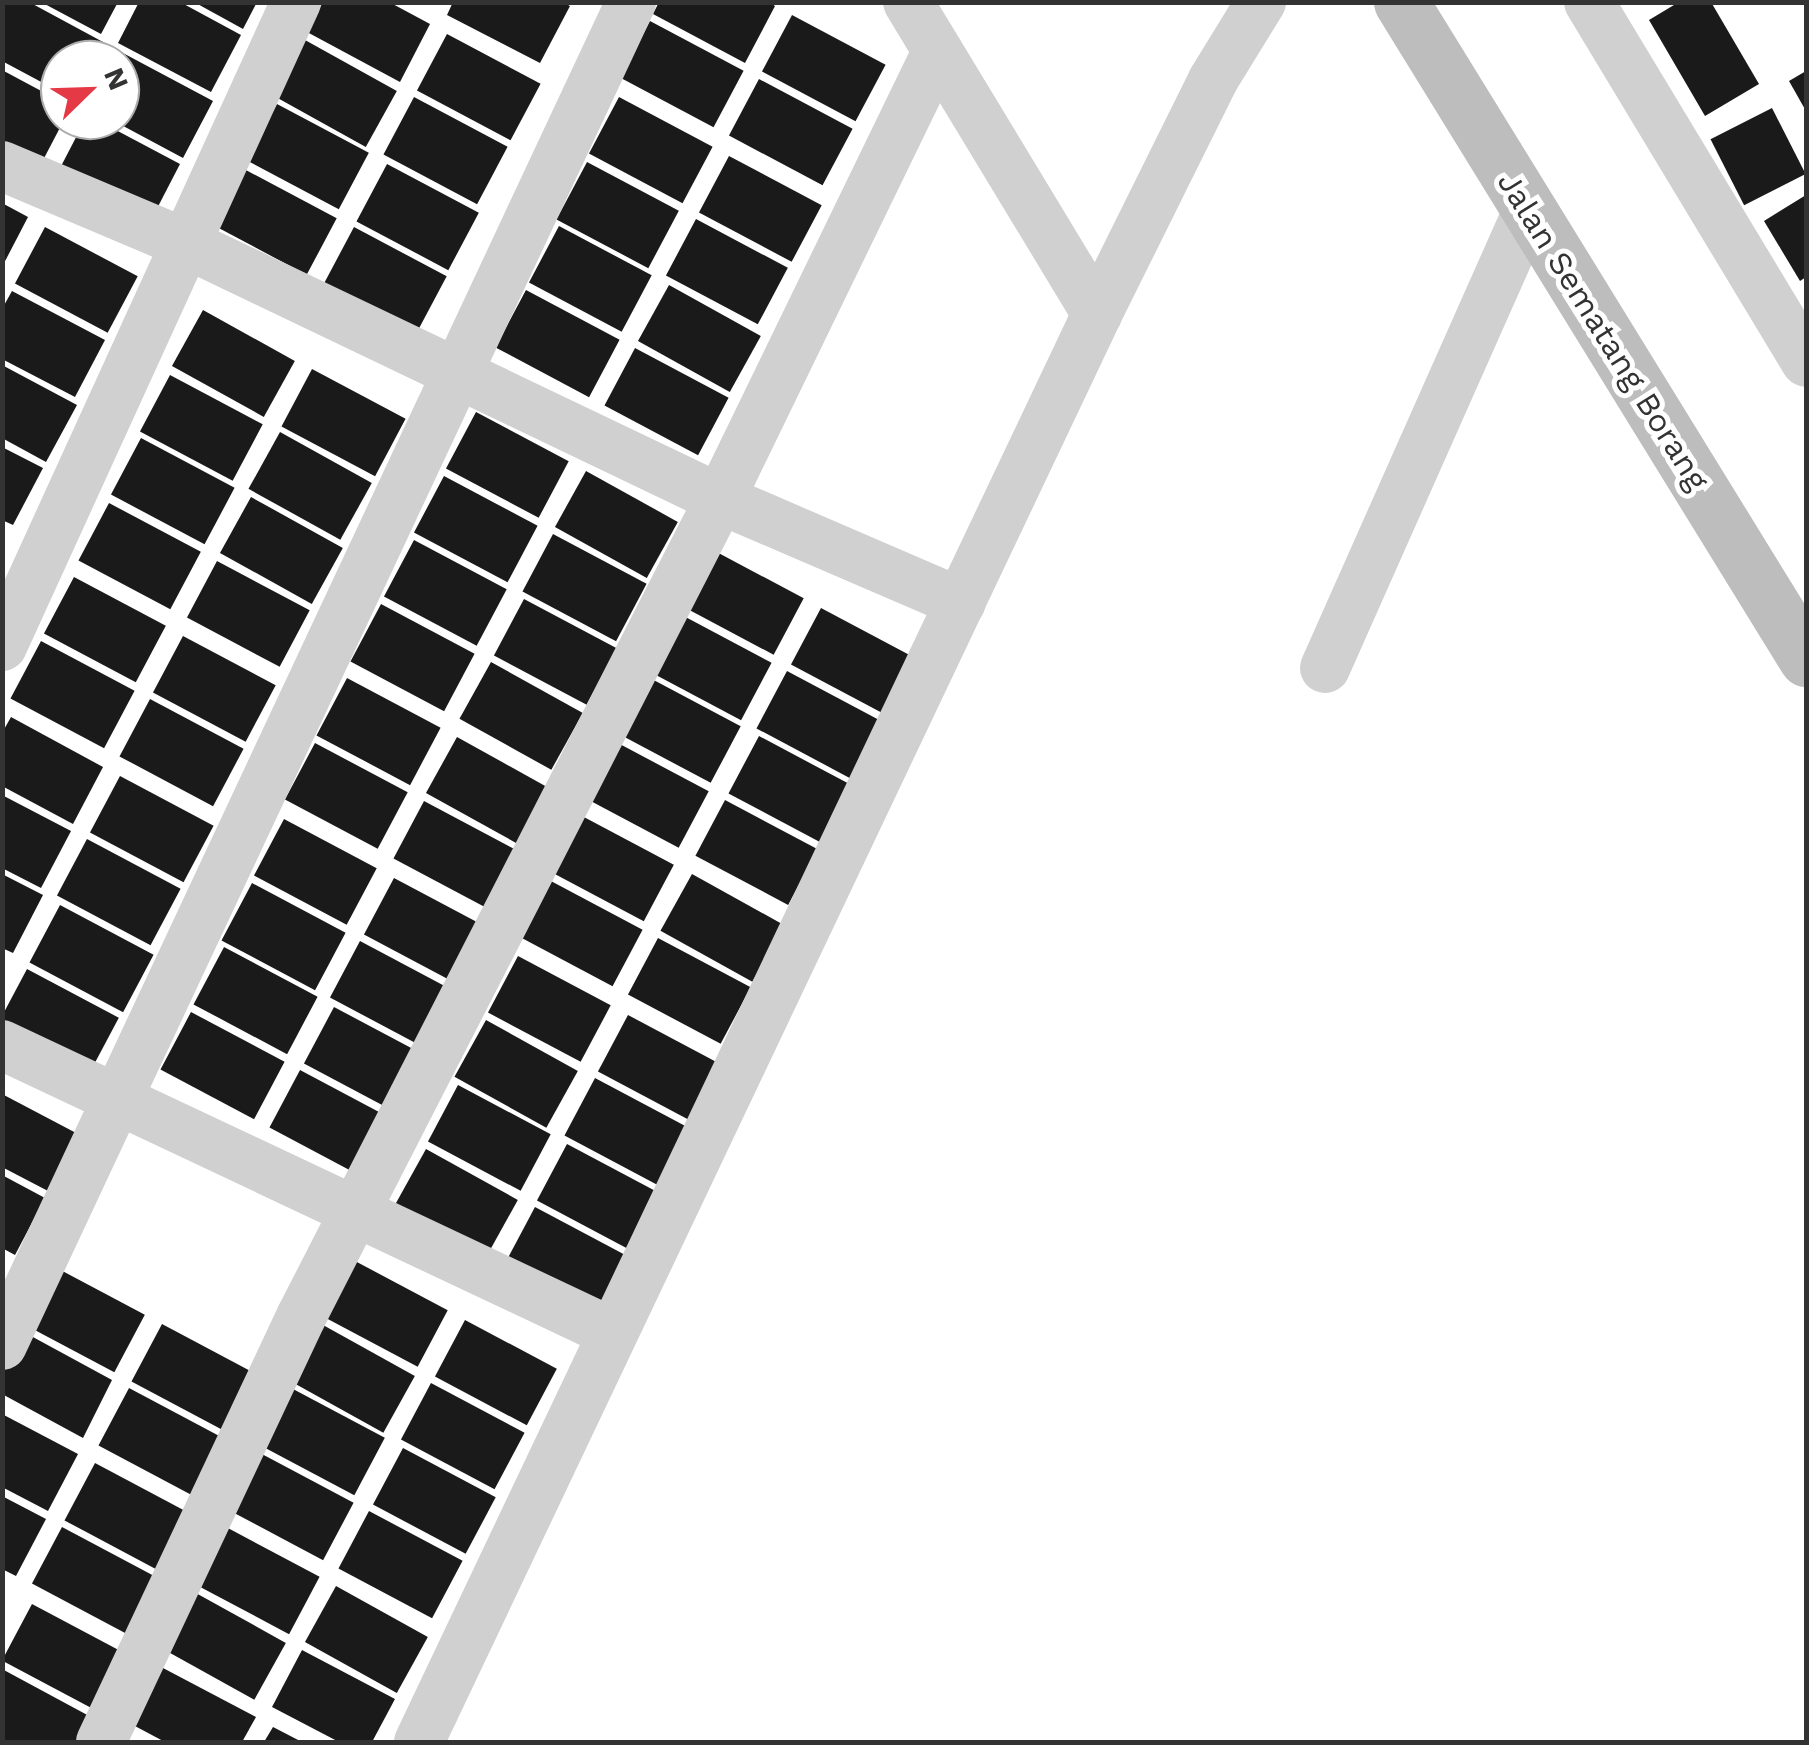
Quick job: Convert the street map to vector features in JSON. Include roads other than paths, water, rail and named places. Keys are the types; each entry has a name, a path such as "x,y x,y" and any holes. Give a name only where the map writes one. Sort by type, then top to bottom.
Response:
{"street":[{"path":"2,646 296,2"},
{"path":"2,1344 121,1101 631,2"},
{"path":"908,2 1097,314"},
{"path":"1588,2 1806,362"},
{"name":"Jalan Sematang Borang","path":"1404,3 1528,211 1801,639"},
{"path":"419,1742 610,1332 1097,314 1255,5"},
{"path":"101,1742 354,1212 720,499 938,51"},
{"path":"2,166 186,244 720,499 961,603"},
{"path":"1324,668 1528,211"},
{"path":"2,1045 610,1332"}]}
